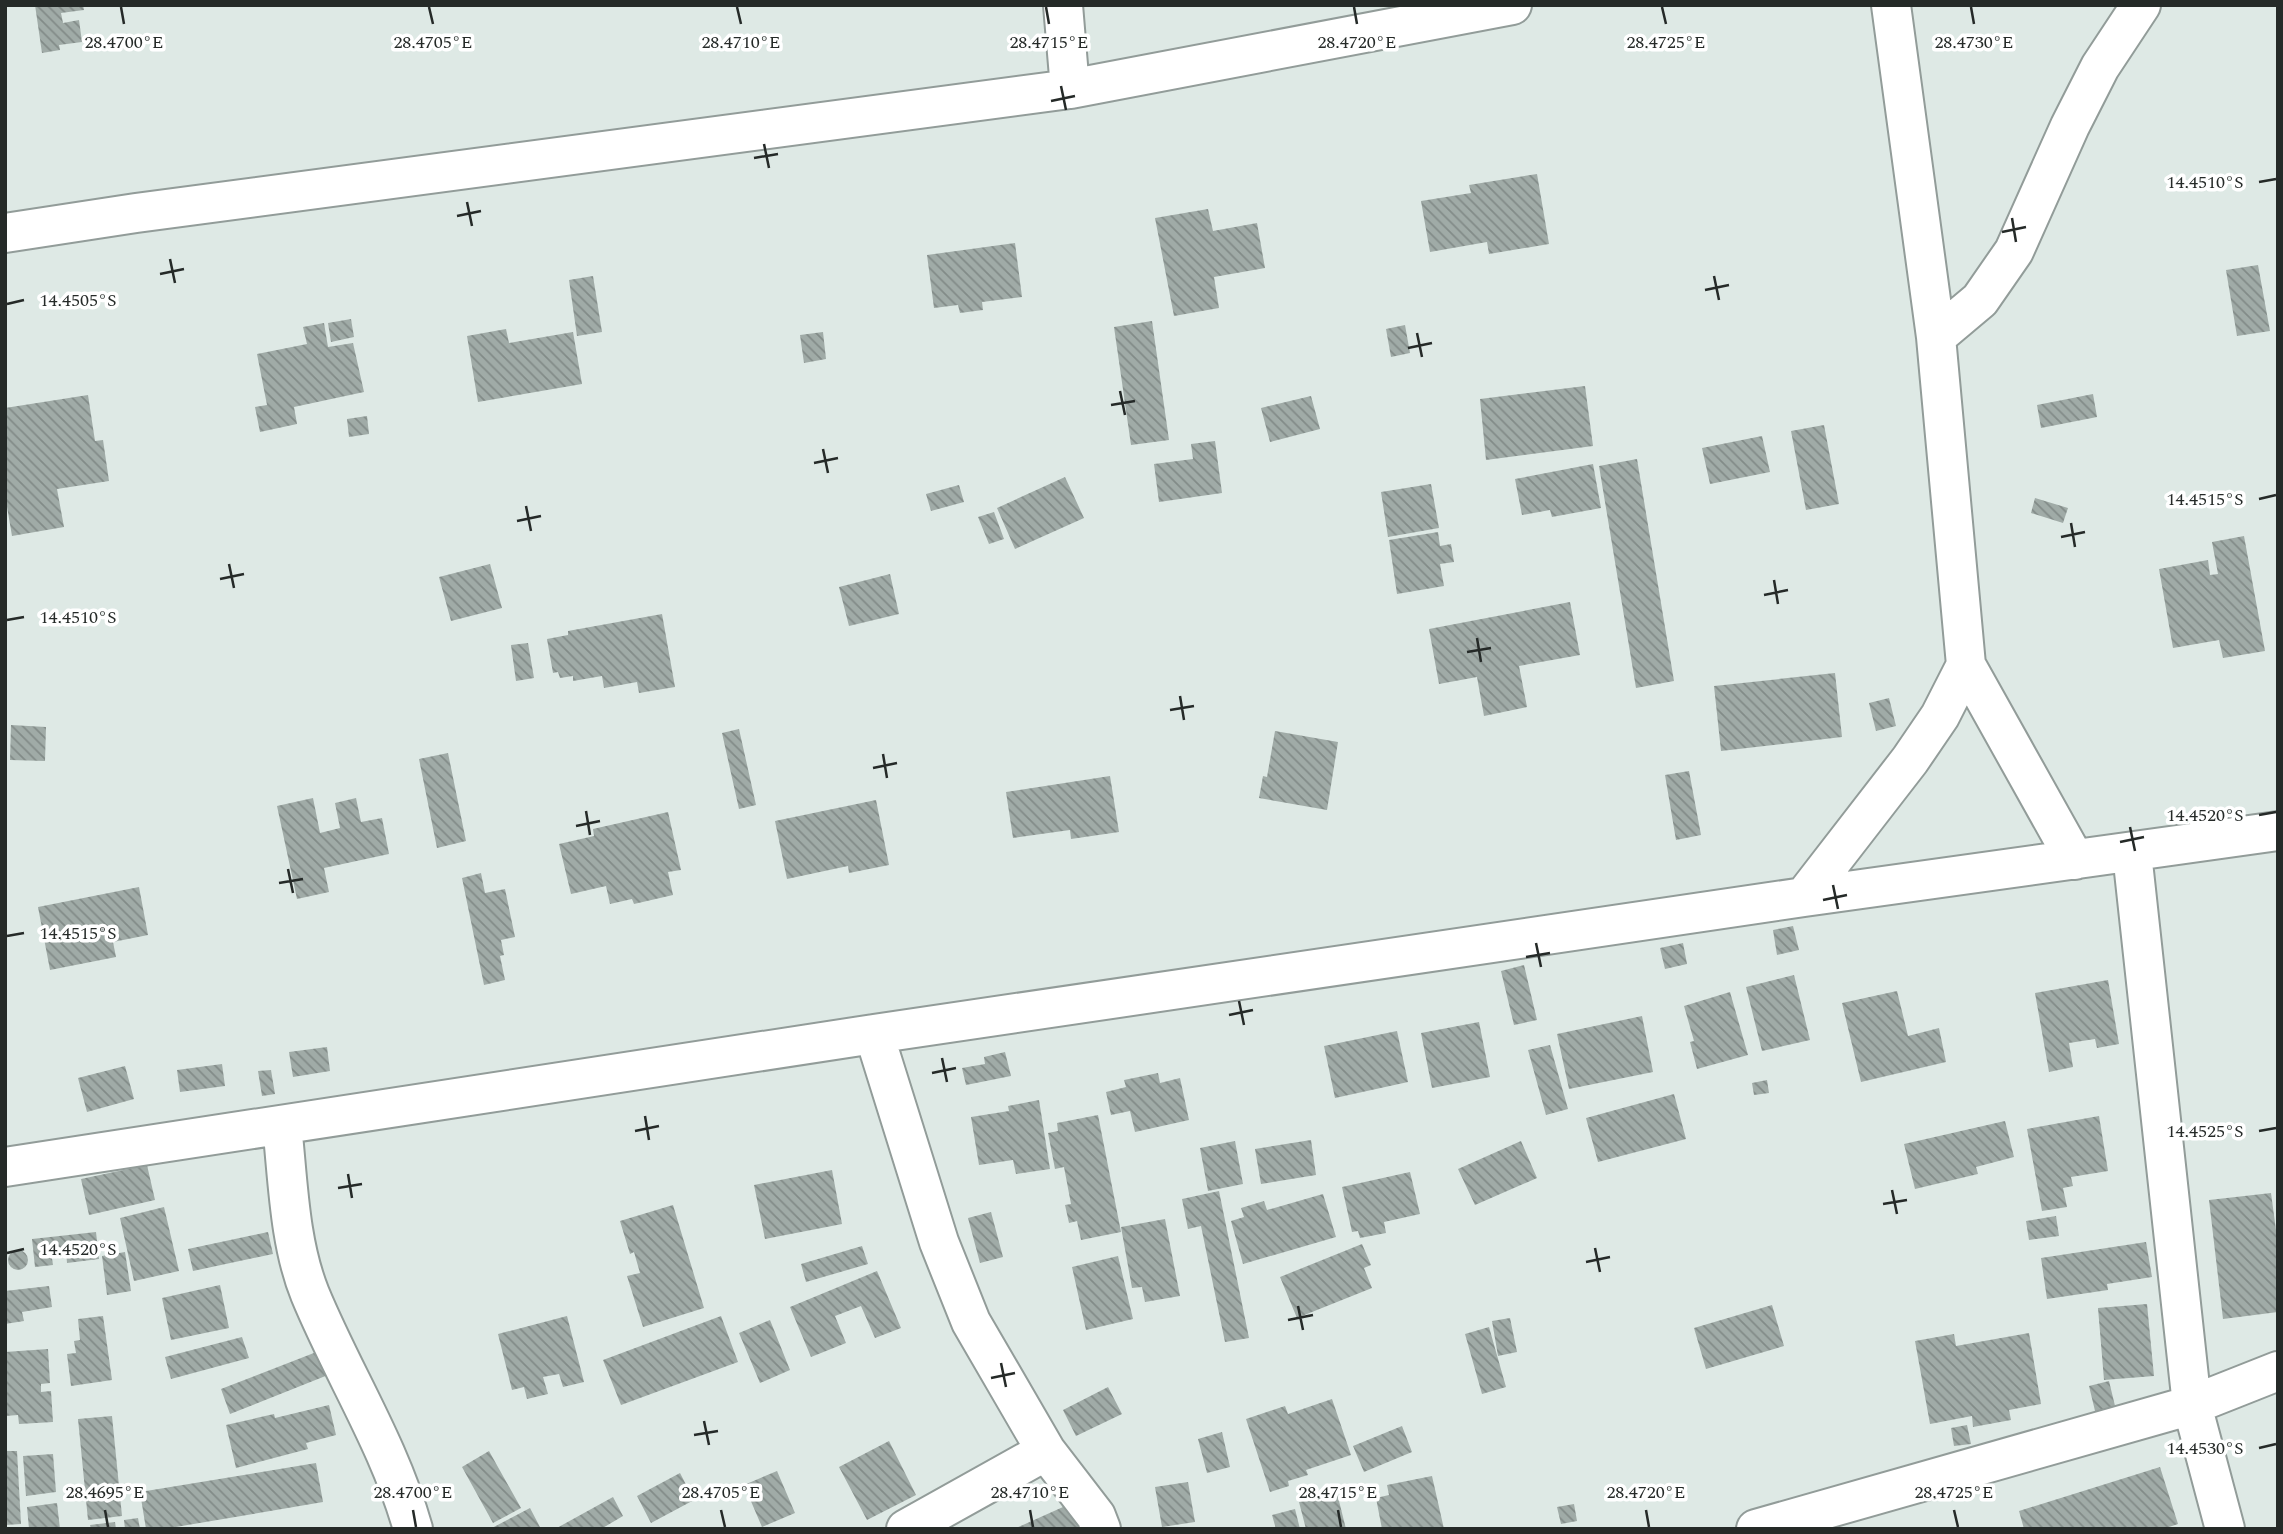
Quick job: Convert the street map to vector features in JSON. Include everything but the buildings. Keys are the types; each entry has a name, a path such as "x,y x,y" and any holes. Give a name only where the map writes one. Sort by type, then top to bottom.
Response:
{"street":[{"path":"1063,5 1070,89"},
{"path":"5,233 136,213 1070,89 1512,5"},
{"path":"1891,5 1936,337 1966,665 2075,860"},
{"path":"1936,337 1980,300 2014,251 2100,67 2141,5"},
{"path":"1804,897 1910,760 1940,716 1966,665"},
{"path":"5,1167 874,1034 1804,897 2278,831"},
{"path":"2133,853 2192,1405 2225,1529"},
{"path":"874,1034 939,1242 971,1322 1046,1451 1096,1516 1101,1529"},
{"path":"282,1125 297,1250 310,1292 377,1432 403,1495 413,1529"},
{"path":"1756,1529 1814,1521 2192,1405 2278,1371"},
{"path":"906,1529 1046,1451"}]}
